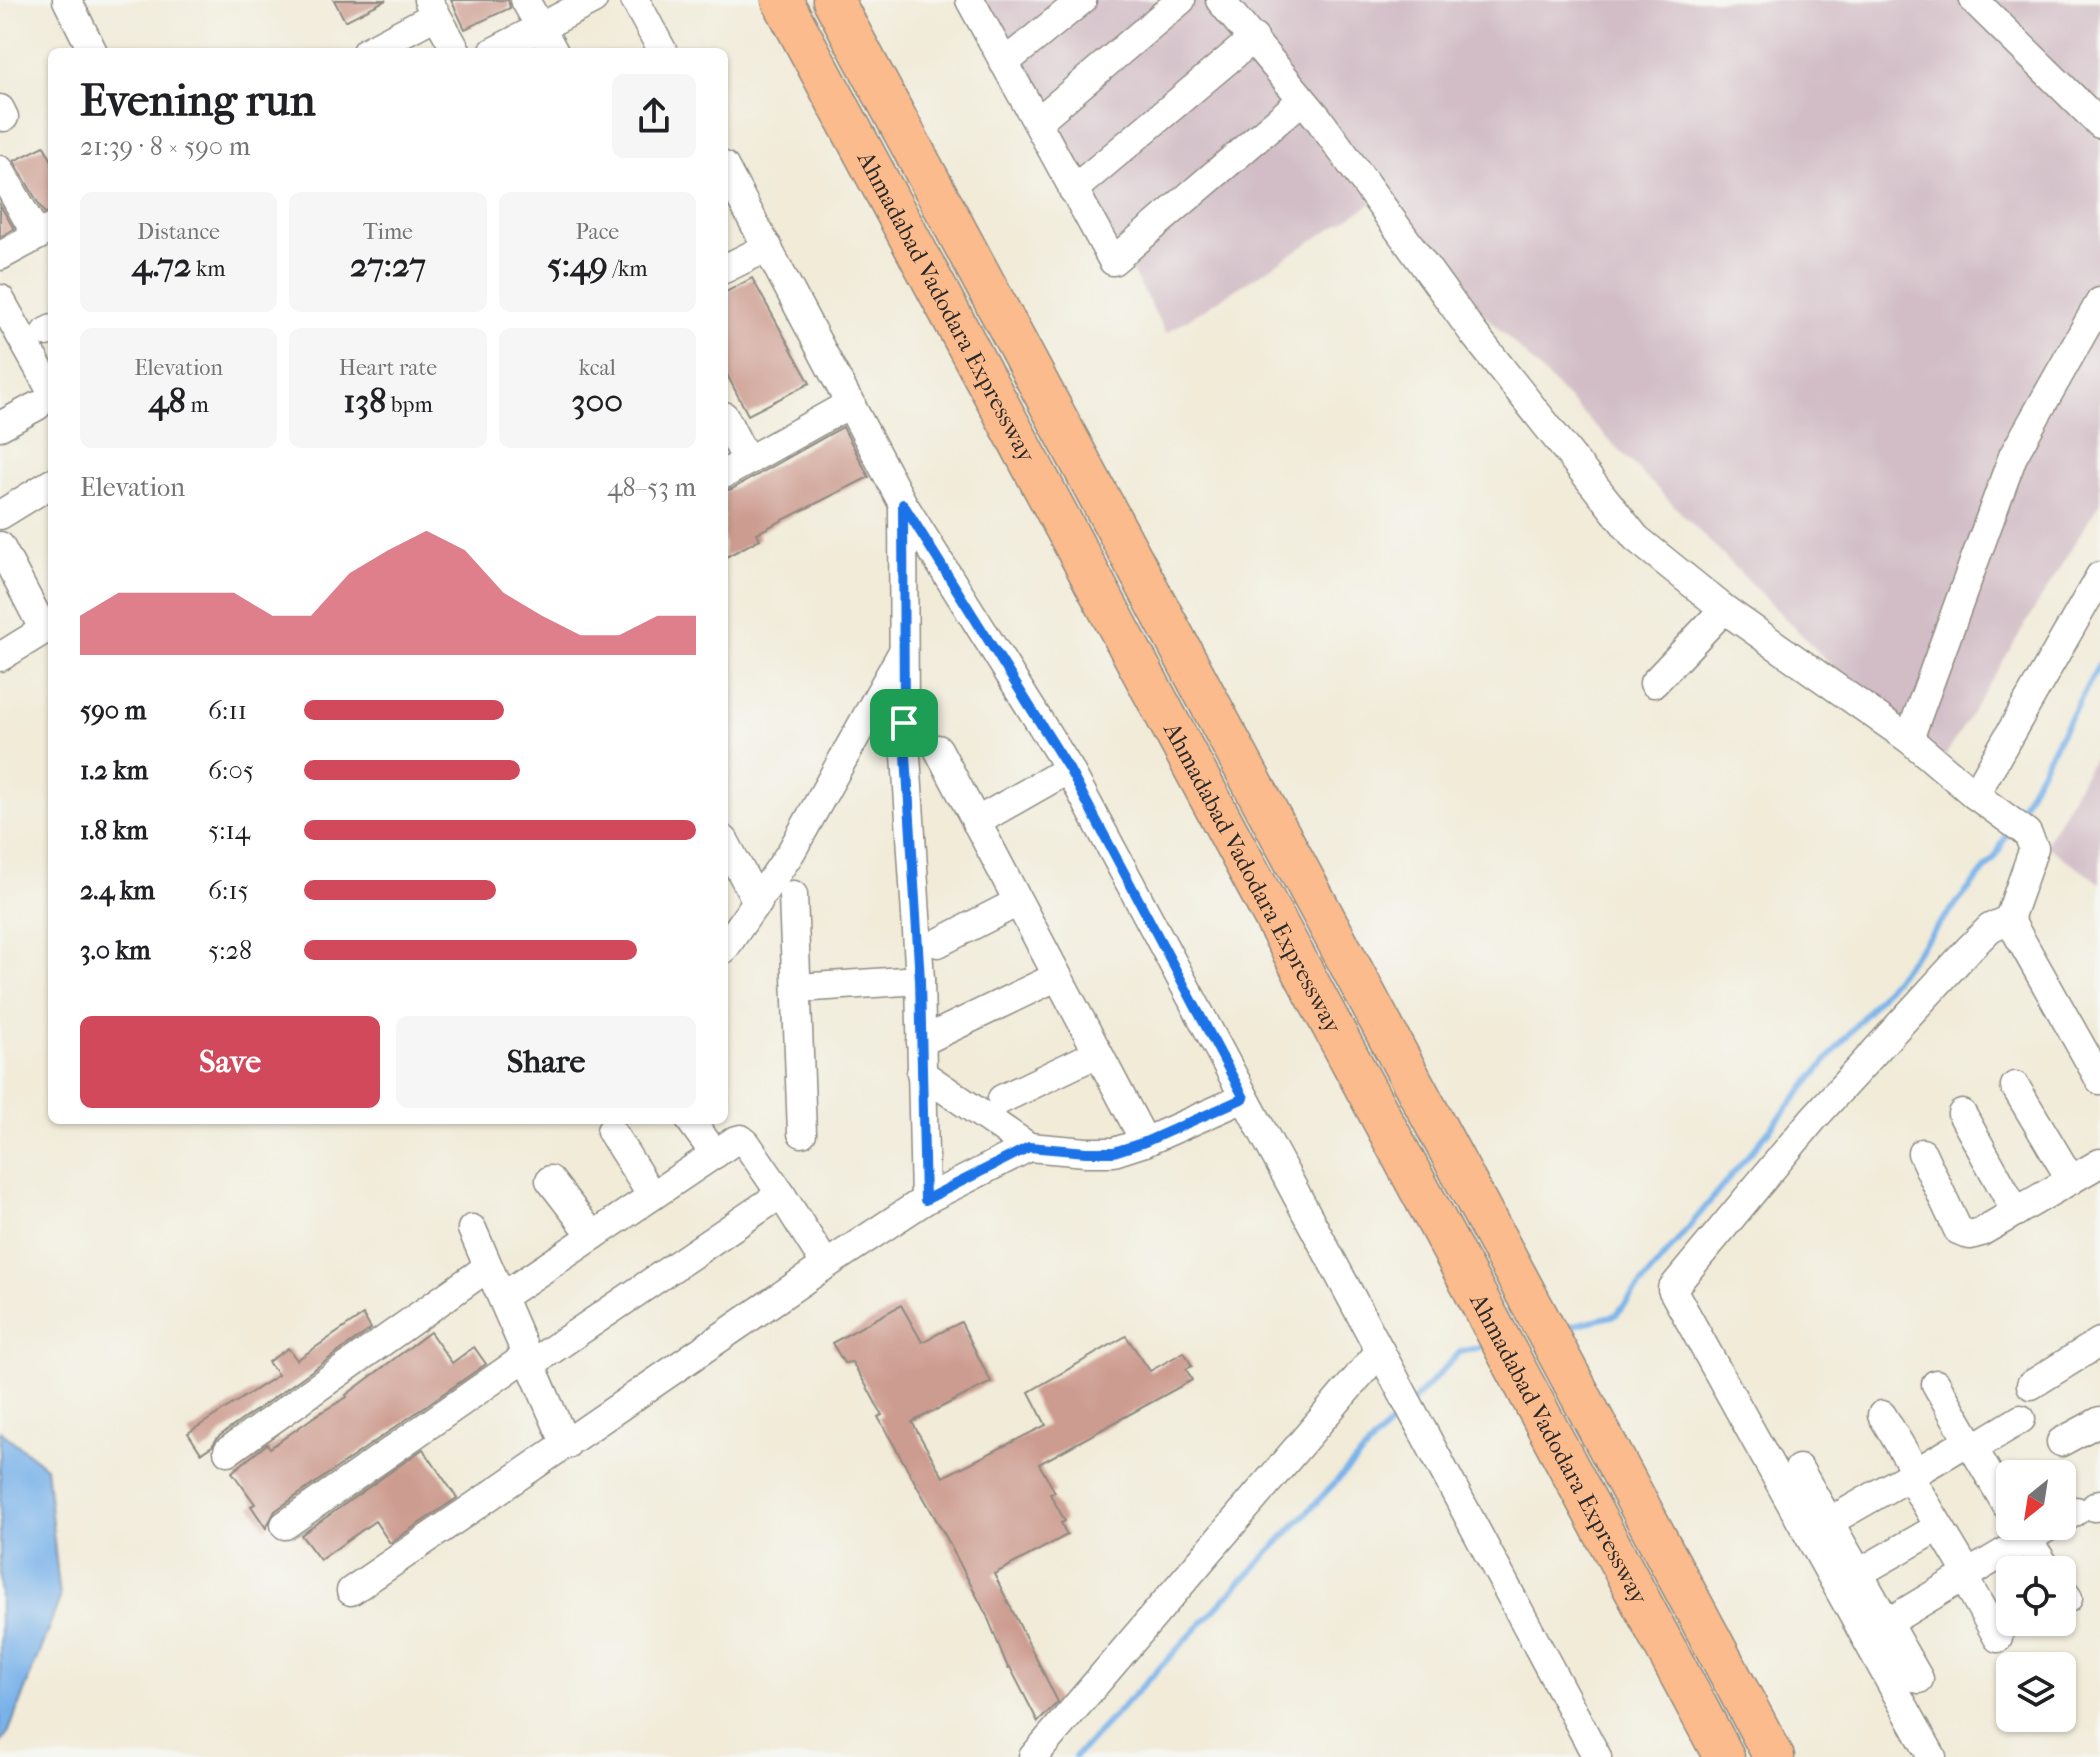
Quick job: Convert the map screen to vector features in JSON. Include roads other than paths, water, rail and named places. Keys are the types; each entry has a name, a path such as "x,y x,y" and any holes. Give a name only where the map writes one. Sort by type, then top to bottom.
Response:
{"highway":[{"name":"Ahmadabad Vadodara Expressway","path":"782,0 1724,1757"},
{"name":"Ahmadabad Vadodara Expressway","path":"833,0 1774,1757"}],"street":[{"path":"67,0 91,48"},
{"path":"525,0 547,40"},
{"path":"511,48 547,40 593,0"},
{"path":"635,0 661,48"},
{"path":"1004,63 1082,0"},
{"path":"1037,122 1181,0"},
{"path":"1220,0 1318,118 1474,334 1621,522 1654,555 1724,609 1909,739 1980,800 2027,833 2034,848 2009,919 1990,928 1969,949 1813,1119 1672,1289 1848,1579 1932,1757"},
{"path":"1974,0 2100,124"},
{"path":"976,3 1004,63 1113,261 1302,100"},
{"path":"372,48 432,7 455,48"},
{"path":"1073,190 1254,38"},
{"path":"0,170 45,232 0,256"},
{"path":"728,173 903,504 1069,769 1597,1757"},
{"path":"728,267 768,247"},
{"path":"0,299 44,399 0,426"},
{"path":"1909,739 2013,456 2100,302"},
{"path":"728,433 736,467 851,403"},
{"path":"0,515 48,485"},
{"path":"903,504 905,738 920,980 925,1200"},
{"path":"0,546 48,628 0,657"},
{"path":"1980,800 2100,576"},
{"path":"1654,683 1724,609"},
{"path":"728,944 791,852 903,652"},
{"path":"938,749 1145,1142"},
{"path":"976,822 1069,769"},
{"path":"728,847 758,903"},
{"path":"793,895 802,1133"},
{"path":"938,943 1018,902"},
{"path":"2009,919 2098,1073"},
{"path":"921,1042 1056,977"},
{"path":"798,988 920,980"},
{"path":"1002,1099 1098,1053"},
{"path":"921,1073 1029,1147 1086,1152 1114,1152 1145,1142 1244,1098"},
{"path":"2015,1086 2071,1180"},
{"path":"1962,1114 2016,1212"},
{"path":"693,1124 715,1154"},
{"path":"611,1131 652,1196"},
{"path":"502,1297 741,1139 781,1194 826,1265"},
{"path":"351,1591 925,1200 1029,1147"},
{"path":"1922,1153 1958,1230 1970,1235 1981,1232 2100,1163"},
{"path":"550,1180 593,1236"},
{"path":"285,1525 781,1194"},
{"path":"472,1229 566,1445"},
{"path":"228,1451 488,1267"},
{"path":"2031,1385 2100,1342"},
{"path":"1033,1757 1380,1351"},
{"path":"1936,1384 1996,1487"},
{"path":"1882,1415 1998,1638"},
{"path":"1829,1522 1913,1474 2021,1419"},
{"path":"2061,1442 2100,1421"},
{"path":"1799,1469 1829,1522 1848,1579 1887,1623 1919,1679"},
{"path":"1848,1579 1939,1527"},
{"path":"1887,1623 2017,1540"}],"water":[{"path":"0,1431 46,1467 60,1598 9,1731 0,1744"}],"waterway":[{"path":"2016,816 2100,663"},
{"path":"1558,1329 1616,1315 1996,856 2009,829"},
{"path":"1414,1400 1460,1352 1489,1345"},
{"path":"1075,1757 1403,1411"}]}
